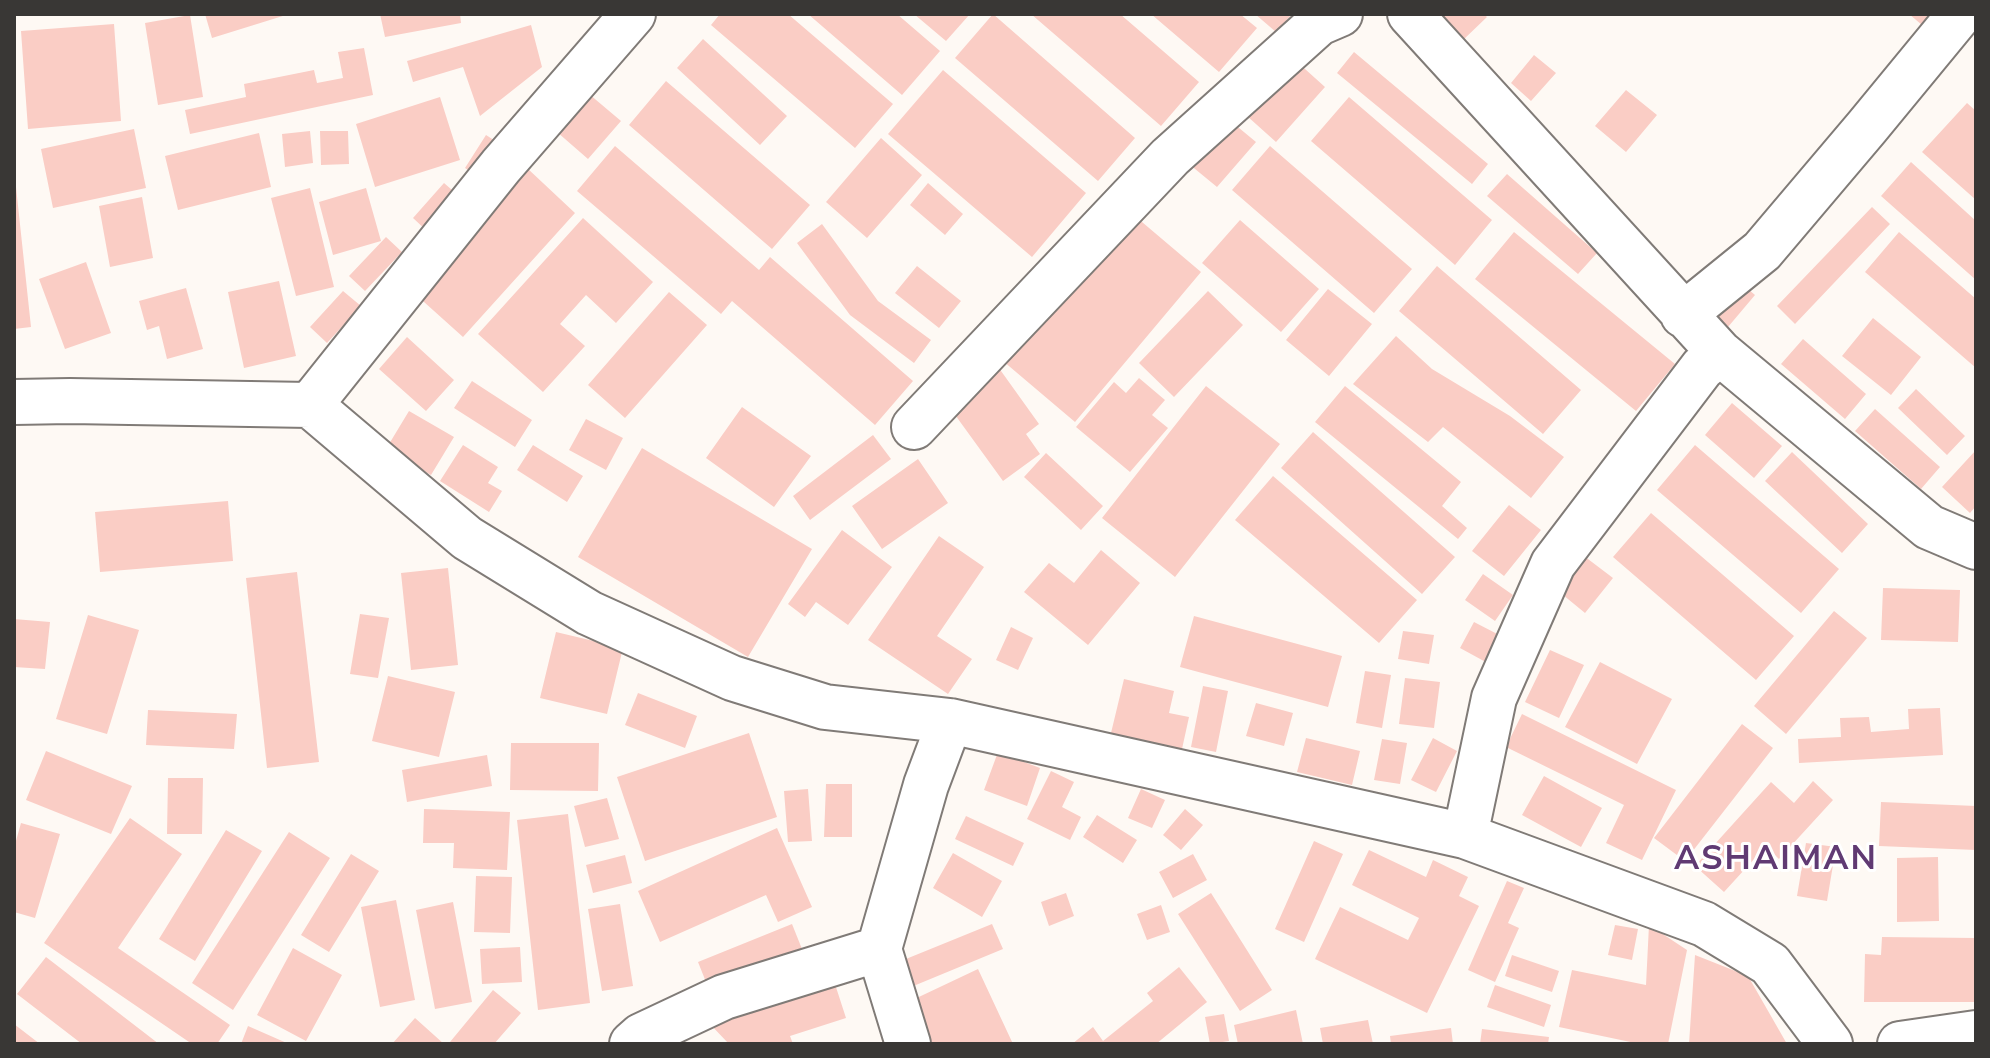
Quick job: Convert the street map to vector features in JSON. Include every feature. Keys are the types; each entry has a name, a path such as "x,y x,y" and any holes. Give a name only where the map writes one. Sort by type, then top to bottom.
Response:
{"street":[{"path":"310,405 501,166 633,14"},
{"path":"914,427 1170,157 1319,23 1340,14"},
{"path":"1410,14 1720,353 1929,527 1976,547"},
{"path":"1683,315 1762,251 1960,14"},
{"path":"1465,836 1494,698 1553,564 1702,368 1720,353"},
{"path":"14,402 310,405 467,538 589,613 732,678 825,707 950,721 1465,836 1704,924 1770,964 1830,1044"},
{"path":"908,1044 879,949 926,785 950,721"},
{"path":"632,1044 641,1036 724,997 879,949"},
{"path":"1900,1044 1976,1033"}],"building":[{"path":"205,14 286,14 286,15 212,38"},
{"path":"380,14 460,14 461,23 385,37"},
{"path":"720,14 788,14 893,104 855,148 711,25"},
{"path":"808,14 897,14 940,51 902,95"},
{"path":"914,14 970,14 946,41"},
{"path":"993,14 1135,138 1098,181 955,58"},
{"path":"1031,14 1120,14 1199,82 1161,126"},
{"path":"1151,14 1240,14 1257,28 1219,72"},
{"path":"1255,14 1292,14 1276,32"},
{"path":"1436,14 1484,14 1487,17 1462,41"},
{"path":"1909,14 1931,14 1922,25"},
{"path":"190,15 203,97 158,105 145,23"},
{"path":"114,24 121,121 28,129 21,31"},
{"path":"531,25 542,67 480,116 463,67 413,82 407,61"},
{"path":"703,39 787,116 760,145 677,68"},
{"path":"364,48 373,95 190,134 185,110 246,97 244,84 314,70 317,83 343,78 338,52"},
{"path":"1354,52 1488,164 1472,184 1337,73"},
{"path":"1534,55 1556,73 1531,101 1511,83"},
{"path":"1295,60 1325,87 1276,142 1247,116"},
{"path":"943,70 1086,193 1032,257 888,134"},
{"path":"666,81 810,205 772,249 629,125"},
{"path":"1626,90 1657,115 1626,152 1595,126"},
{"path":"589,94 621,121 588,159 557,132"},
{"path":"440,97 460,160 375,187 356,124"},
{"path":"1349,97 1492,220 1455,265 1311,141"},
{"path":"1967,103 1976,111 1976,200 1922,152"},
{"path":"1227,118 1256,142 1217,187 1189,164"},
{"path":"134,129 146,188 53,208 41,149"},
{"path":"310,131 313,163 285,167 282,134"},
{"path":"320,131 348,131 349,164 321,165"},
{"path":"259,133 271,187 178,210 165,156"},
{"path":"486,135 500,144 479,177 465,168"},
{"path":"881,138 922,175 867,238 826,202"},
{"path":"615,146 759,270 770,257 913,381 875,425 732,301 721,314 577,191"},
{"path":"1270,146 1412,269 1374,313 1232,190"},
{"path":"1911,162 1976,221 1976,280 1881,196"},
{"path":"527,168 575,213 463,337 414,293"},
{"path":"1507,174 1597,253 1578,274 1487,196"},
{"path":"444,183 459,196 428,232 413,218"},
{"path":"928,183 963,214 945,235 910,205"},
{"path":"14,187 31,327 14,329"},
{"path":"310,188 334,287 296,296 271,198"},
{"path":"366,188 381,241 333,255 319,202"},
{"path":"142,197 153,258 110,267 99,206"},
{"path":"1872,207 1890,224 1795,324 1777,306"},
{"path":"1129,211 1201,272 1075,422 1003,361"},
{"path":"583,218 653,282 616,323 586,295 560,324 585,346 543,392 478,334"},
{"path":"1240,220 1319,289 1281,332 1202,263"},
{"path":"822,224 878,301 931,340 914,363 850,315 797,243"},
{"path":"1514,232 1675,364 1636,411 1475,279"},
{"path":"1899,232 1976,299 1976,368 1865,272"},
{"path":"386,237 402,252 365,291 349,276"},
{"path":"86,262 111,333 65,349 39,279"},
{"path":"917,266 961,301 939,328 895,293"},
{"path":"1437,266 1581,390 1543,434 1399,311"},
{"path":"1735,278 1755,295 1728,327 1708,310"},
{"path":"279,281 296,356 244,368 228,292"},
{"path":"186,288 203,349 167,359 159,326 147,330 139,301"},
{"path":"1328,289 1372,324 1329,376 1286,340"},
{"path":"343,291 361,306 327,343 310,327"},
{"path":"1208,291 1243,325 1174,397 1139,363"},
{"path":"669,292 707,325 625,418 588,385"},
{"path":"1873,318 1921,357 1891,395 1842,356"},
{"path":"1396,336 1432,369 1510,416 1564,457 1531,498 1443,427 1428,442 1353,384"},
{"path":"407,337 454,380 426,411 379,369"},
{"path":"1803,339 1866,394 1845,419 1781,364"},
{"path":"996,364 1039,424 1026,434 1040,454 1003,481 945,401"},
{"path":"1139,378 1165,400 1152,415 1168,428 1130,472 1076,427 1114,382 1126,393"},
{"path":"472,381 532,420 515,447 454,408"},
{"path":"1206,386 1280,444 1175,577 1102,518"},
{"path":"1345,386 1461,482 1442,506 1467,528 1458,539 1315,422"},
{"path":"1916,389 1965,436 1947,455 1898,408"},
{"path":"1732,403 1782,446 1754,478 1705,435"},
{"path":"742,407 811,456 774,507 706,458"},
{"path":"1875,409 1940,467 1921,489 1855,431"},
{"path":"409,411 454,437 431,475 386,449"},
{"path":"586,419 623,438 606,470 569,450"},
{"path":"1313,432 1455,557 1422,594 1281,468"},
{"path":"873,435 891,459 810,520 793,496"},
{"path":"463,445 498,467 488,483 502,491 489,512 440,481"},
{"path":"533,445 583,476 567,502 517,470"},
{"path":"1695,445 1839,569 1801,613 1657,490"},
{"path":"642,448 812,549 748,657 578,557"},
{"path":"1976,450 1976,506 1970,513 1942,487"},
{"path":"1792,452 1868,524 1842,553 1765,481"},
{"path":"1046,453 1103,506 1081,530 1024,477"},
{"path":"918,459 948,503 882,549 852,506"},
{"path":"1273,476 1417,600 1379,643 1235,520"},
{"path":"228,501 233,561 100,572 95,512"},
{"path":"1509,505 1541,530 1504,576 1472,551"},
{"path":"1651,513 1794,636 1756,680 1613,557"},
{"path":"842,530 892,567 848,625 816,602 805,617 788,604"},
{"path":"939,536 984,567 937,636 972,659 948,694 868,640"},
{"path":"1101,550 1140,583 1088,645 1024,592 1049,563 1074,583"},
{"path":"1584,556 1613,578 1585,613 1557,590"},
{"path":"448,568 458,665 411,670 401,573"},
{"path":"297,572 319,762 267,768 246,578"},
{"path":"1483,574 1513,595 1495,621 1465,600"},
{"path":"1883,588 1960,590 1958,642 1881,640"},
{"path":"1834,611 1867,638 1786,734 1754,706"},
{"path":"360,614 389,618 378,678 350,674"},
{"path":"88,615 139,630 107,734 56,719"},
{"path":"1194,616 1342,656 1328,707 1180,667"},
{"path":"14,619 50,622 45,669 14,667"},
{"path":"1474,622 1507,639 1493,666 1460,648"},
{"path":"1011,627 1033,638 1018,670 996,660"},
{"path":"1403,631 1434,635 1429,664 1398,659"},
{"path":"556,632 623,648 607,714 540,698"},
{"path":"1550,650 1584,665 1559,718 1525,702"},
{"path":"1600,662 1672,699 1637,764 1565,727"},
{"path":"1365,671 1391,675 1382,728 1356,723"},
{"path":"388,676 455,692 439,757 372,741"},
{"path":"1405,678 1440,682 1434,728 1399,724"},
{"path":"1124,679 1174,691 1169,713 1189,717 1182,749 1111,733"},
{"path":"1203,686 1228,691 1216,752 1191,747"},
{"path":"638,693 697,716 685,748 625,725"},
{"path":"1256,703 1293,713 1284,746 1246,736"},
{"path":"1940,708 1943,755 1799,763 1798,739 1841,737 1840,718 1869,717 1871,732 1909,729 1908,709"},
{"path":"148,710 237,714 234,749 146,745"},
{"path":"1522,714 1676,790 1642,860 1606,843 1624,805 1506,747"},
{"path":"1742,724 1773,748 1685,861 1654,838"},
{"path":"749,733 777,817 645,861 617,777"},
{"path":"1306,738 1360,751 1352,785 1297,772"},
{"path":"1433,738 1457,751 1436,792 1411,780"},
{"path":"1382,739 1407,743 1400,784 1374,780"},
{"path":"511,743 599,743 598,791 510,790"},
{"path":"46,751 132,786 111,834 26,800"},
{"path":"998,752 1040,768 1027,806 984,790"},
{"path":"487,755 492,786 407,802 402,770"},
{"path":"1051,771 1074,782 1062,807 1081,817 1070,840 1027,819"},
{"path":"1544,776 1602,808 1581,847 1522,815"},
{"path":"168,778 203,778 202,834 167,834"},
{"path":"1813,781 1833,800 1779,859 1766,846 1724,892 1695,866 1771,782 1794,803"},
{"path":"826,784 852,784 852,837 824,837"},
{"path":"808,789 812,841 788,842 784,791"},
{"path":"1141,789 1165,800 1152,828 1128,818"},
{"path":"607,798 619,839 585,847 574,806"},
{"path":"1881,802 1976,806 1976,850 1879,846"},
{"path":"424,809 510,812 507,870 453,868 454,843 423,843"},
{"path":"1185,809 1203,825 1181,850 1163,835"},
{"path":"568,814 590,1003 538,1010 517,820"},
{"path":"1097,815 1137,840 1123,863 1083,837"},
{"path":"966,816 1024,843 1013,866 955,839"},
{"path":"130,818 182,854 118,948 230,1025 217,1044 192,1044 44,943"},
{"path":"21,823 60,834 35,918 14,912 14,848"},
{"path":"777,828 812,907 778,922 766,895 660,942 638,891"},
{"path":"226,830 262,851 195,961 159,939"},
{"path":"289,832 330,858 233,1010 192,983"},
{"path":"1314,841 1343,854 1304,942 1275,929"},
{"path":"1806,843 1836,847 1827,901 1797,896"},
{"path":"1369,850 1426,877 1433,860 1468,877 1459,896 1479,906 1427,1013 1315,959 1340,907 1408,940 1419,918 1352,885"},
{"path":"953,853 1002,881 982,917 933,888"},
{"path":"351,854 379,871 329,952 301,935"},
{"path":"1193,854 1207,880 1173,898 1159,872"},
{"path":"625,855 632,883 593,893 586,865"},
{"path":"1938,857 1939,921 1897,922 1897,858"},
{"path":"476,876 512,877 510,933 474,932"},
{"path":"1507,881 1524,888 1508,923 1519,928 1495,982 1468,970"},
{"path":"1066,893 1074,916 1049,926 1041,902"},
{"path":"1211,893 1272,990 1240,1011 1178,914"},
{"path":"396,900 415,1000 380,1007 361,907"},
{"path":"453,902 472,1002 435,1009 416,910"},
{"path":"620,904 633,986 602,991 588,909"},
{"path":"1161,905 1170,932 1147,940 1137,914"},
{"path":"792,924 804,954 710,992 698,962"},
{"path":"992,924 1003,949 911,987 901,961"},
{"path":"1615,925 1638,929 1632,960 1608,955"},
{"path":"1649,925 1687,950 1668,1044 1640,1044 1559,1027 1572,970 1646,985"},
{"path":"1882,937 1976,938 1976,1002 1864,1002 1865,954 1881,955"},
{"path":"520,947 522,982 482,984 480,949"},
{"path":"293,948 342,975 306,1041 257,1015"},
{"path":"1512,955 1559,971 1552,992 1505,976"},
{"path":"1695,955 1748,976 1787,1044 1689,1044"},
{"path":"46,957 159,1044 82,1044 17,994"},
{"path":"1179,967 1207,1002 1156,1044 1072,1044 1093,1027 1103,1041 1153,1001 1147,993"},
{"path":"978,969 1013,1044 923,1044 904,1004"},
{"path":"834,981 846,1018 790,1036 793,1044 729,1044 708,1022"},
{"path":"1495,985 1551,1005 1544,1027 1487,1007"},
{"path":"493,990 521,1013 494,1044 452,1044 450,1042"},
{"path":"1296,1010 1303,1044 1238,1044 1234,1025"},
{"path":"1224,1014 1229,1041 1210,1044 1205,1017"},
{"path":"415,1018 444,1044 392,1044"},
{"path":"1368,1020 1373,1044 1323,1044 1320,1028"},
{"path":"14,1024 40,1044 14,1044"},
{"path":"248,1026 289,1044 241,1044"},
{"path":"1451,1028 1453,1044 1391,1044 1390,1036"},
{"path":"1482,1029 1549,1037 1548,1044 1480,1044"}],"district":[{"name":"ASHAIMAN","path":"1776,861"}]}
